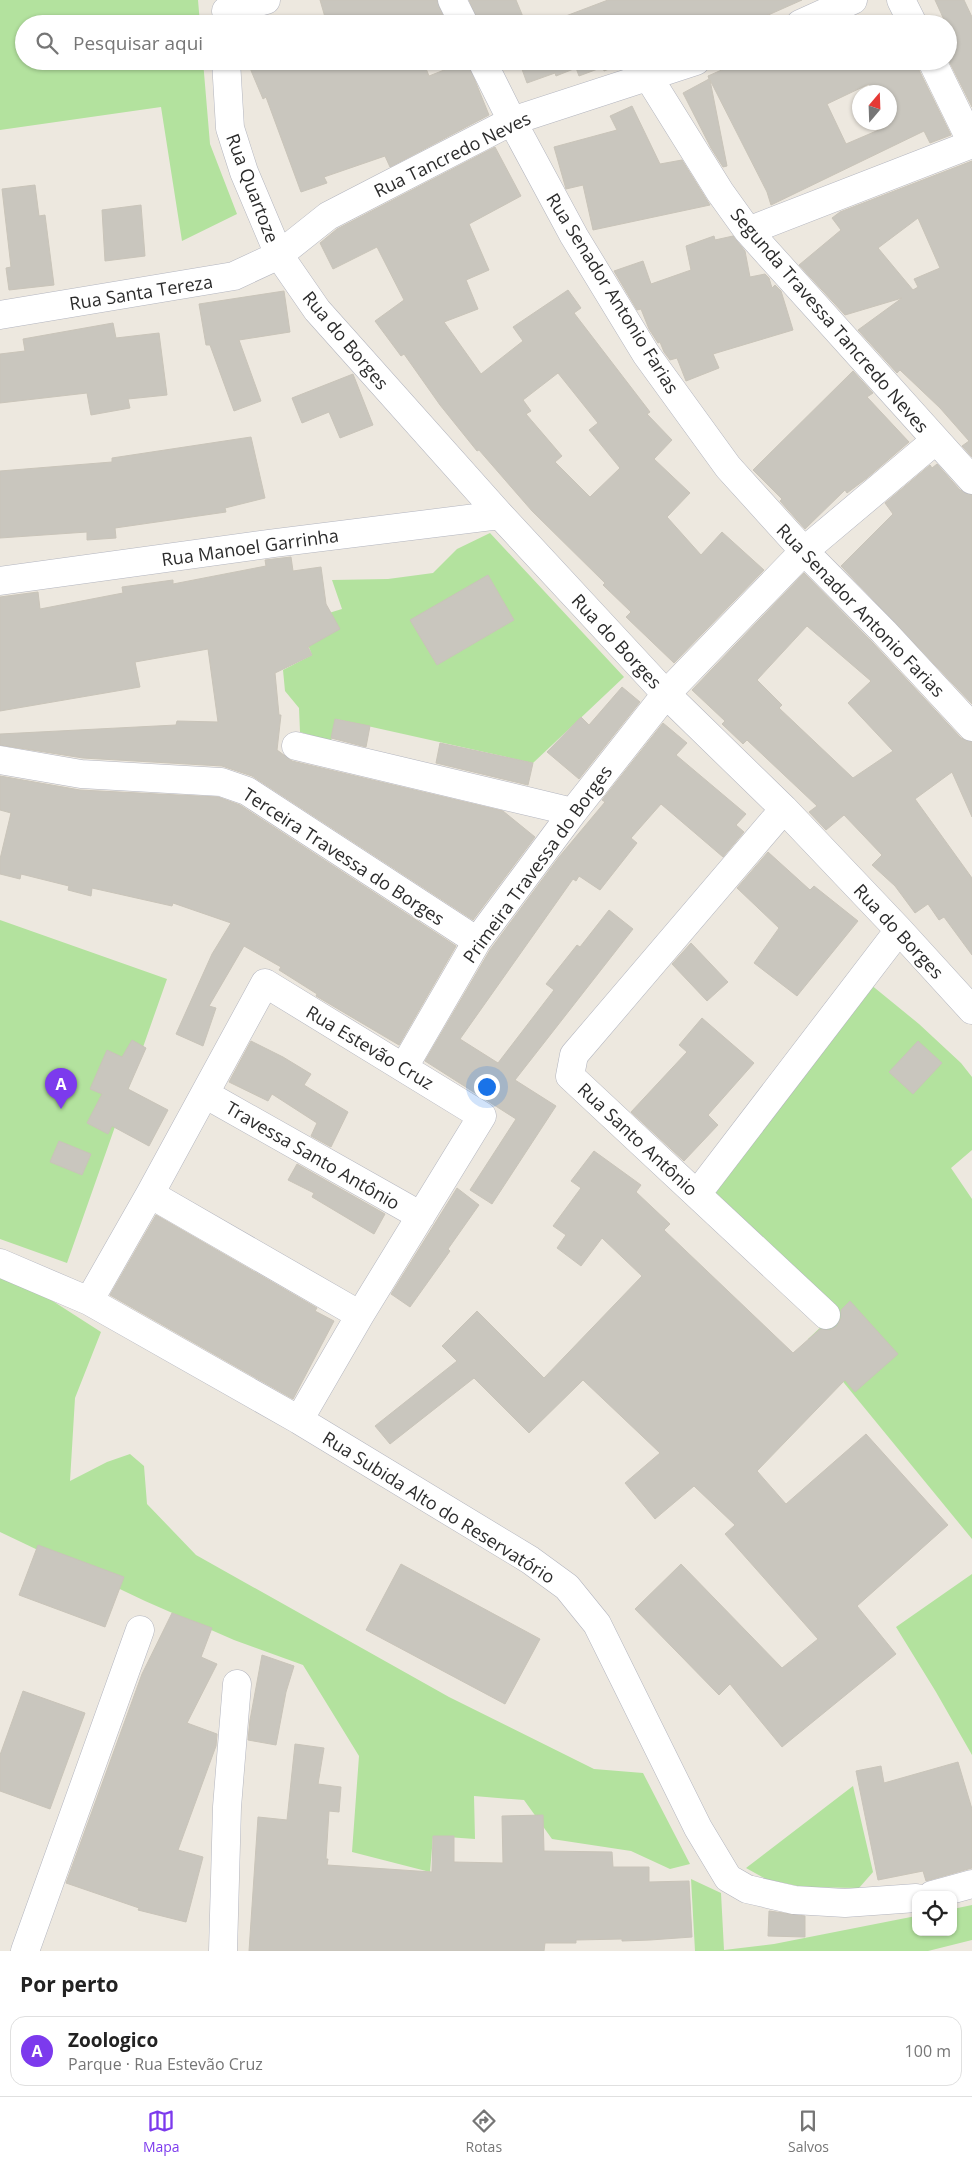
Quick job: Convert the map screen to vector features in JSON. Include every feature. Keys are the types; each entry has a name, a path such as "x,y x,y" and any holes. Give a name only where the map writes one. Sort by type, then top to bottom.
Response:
{"street":[{"path":"226,12 266,0"},
{"path":"452,0 460,15"},
{"path":"820,15 853,0"},
{"path":"901,0 908,15"},
{"name":"Rua Quartoze","path":"227,70 230,128 244,172 279,255"},
{"name":"Rua Senador Antonio Farias","path":"486,70 574,236 646,354 728,467 804,551 884,632 972,727"},
{"name":"Rua Tancredo Neves","path":"279,255 328,216 512,121 671,70"},
{"path":"748,231 972,143 936,70"},
{"name":"Segunda Travessa Tancredo Neves","path":"649,78 720,192 748,231 972,480"},
{"name":"Rua Santa Tereza","path":"0,315 234,276 279,255"},
{"name":"Rua do Borges","path":"279,255 317,310 500,516 666,694 784,809 972,1010"},
{"name":"Primeira Travessa do Borges","path":"404,1067 476,941 573,812 666,694 804,551 936,440"},
{"name":"Rua Manoel Garrinha","path":"0,581 275,543 500,516"},
{"path":"296,746 573,812"},
{"name":"Terceira Travessa do Borges","path":"0,760 81,774 221,782 247,791 476,941"},
{"name":"Rua Santo Antônio","path":"784,809 574,1055 570,1076 826,1315"},
{"path":"697,1194 899,930"},
{"name":"Rua Estevão Cruz","path":"89,1302 265,983 482,1116 360,1315 299,1420"},
{"name":"Travessa Santo Antônio","path":"205,1094 421,1216"},
{"path":"150,1194 360,1315"},
{"name":"Rua Subida Alto do Reservatório","path":"0,1263 89,1302 299,1420 530,1560 567,1587 597,1624 698,1828 728,1878 747,1889 794,1900 845,1903 912,1898"},
{"path":"25,1951 140,1630"},
{"path":"223,1951 226,1807 237,1684"},
{"path":"947,1891 972,1884"}],"green space":[{"path":"0,0 198,0 199,15 15,15 15,70 204,70 210,144 237,214 182,241 161,107 0,130"},
{"path":"490,533 624,677 533,763 336,719 331,741 300,732 299,708 285,691 283,670 312,655 299,622 342,609 332,580 388,579 433,573 457,549"},
{"path":"0,920 167,979 67,1263 0,1239"},
{"path":"870,984 919,1024 961,1063 972,1077 972,1150 951,1168 972,1199 972,1539 808,1339 839,1310 714,1191"},
{"path":"0,1277 34,1289 101,1332 75,1398 70,1481 107,1462 130,1454 144,1466 147,1504 196,1555 449,1697 594,1769 643,1773 690,1864 670,1869 631,1851 552,1839 524,1800 474,1796 475,1839 433,1836 430,1872 352,1852 359,1756 303,1665 234,1640 145,1601 0,1532"},
{"path":"972,1574 972,1755 896,1627"},
{"path":"853,1786 873,1872 859,1888 802,1887 766,1879 746,1868"},
{"path":"691,1879 721,1893 724,1950 774,1944 912,1917 912,1936 957,1936 957,1908 972,1905 972,1940 928,1951 695,1951"}],"building":[{"path":"320,0 437,0 443,15 324,15"},
{"path":"469,0 516,0 522,15 475,15"},
{"path":"608,0 802,0 768,15 568,15"},
{"path":"935,0 964,0 972,17 972,107 954,70 957,70 957,15 942,15"},
{"path":"251,70 427,70 429,76 444,70 471,70 489,115 390,167 385,156 324,177 327,183 301,192 266,97 263,99"},
{"path":"522,70 571,70 556,76 555,73 527,83"},
{"path":"577,70 595,70 579,76"},
{"path":"722,70 919,70 951,135 930,143 924,131 771,205 767,192 710,80 727,166 723,167 711,148 683,93 709,79 708,76"},
{"path":"632,106 660,164 682,160 710,205 593,230 583,185 566,189 554,147 617,130 610,116"},
{"path":"495,147 521,196 469,224 489,270 466,280 478,309 444,322 481,374 523,341 513,327 568,290 581,308 574,313 650,412 647,414 672,440 654,459 690,493 667,517 701,555 722,532 764,570 674,663 626,617 631,612 603,585 605,583 532,511 479,450 477,451 440,405 404,354 401,356 375,321 404,300 377,247 333,269 320,243 337,229","holes":["558,373 598,423 589,430 620,468 590,497 555,462 562,456 526,414 531,411 523,400"]},
{"path":"972,161 972,457 962,446 969,441 940,408 900,370 897,373 858,330 902,298 845,315 799,265 841,230 832,218 840,212","holes":["918,218 940,268 914,279 918,287 913,290 878,248"]},
{"path":"35,185 39,216 45,215 54,285 9,290 6,268 11,267 2,189"},
{"path":"141,205 145,256 105,261 102,210"},
{"path":"714,236 715,240 733,236 745,251 750,277 765,274 769,278 772,288 775,285 781,291 793,330 713,354 719,368 686,381 677,358 670,360 664,352 660,342 658,343 649,329 641,309 637,310 614,271 643,261 651,284 691,270 686,246"},
{"path":"284,291 290,332 239,340 261,401 234,411 210,345 206,345 199,304"},
{"path":"113,323 116,338 159,333 167,395 128,399 130,408 91,415 87,393 0,403 0,354 25,351 23,339"},
{"path":"853,371 873,393 867,397 909,442 847,493 845,490 805,529 780,501 782,499 753,470"},
{"path":"353,374 373,425 340,438 329,412 302,423 292,398"},
{"path":"251,437 265,498 225,508 226,512 115,528 116,538 87,540 87,532 0,538 0,471 112,462 112,458"},
{"path":"937,464 960,490 972,495 972,704 841,566 893,514 885,503 930,465 932,468"},
{"path":"291,557 293,571 321,567 326,604 340,629 308,647 312,655 275,673 279,715 281,715 277,750 292,761 503,811 535,837 473,920 252,776 222,766 83,758 0,745 0,734 176,725 177,721 218,722 208,649 135,662 140,687 0,711 0,597 38,592 40,609 123,593 122,587 173,580 173,584 266,566 265,560"},
{"path":"804,573 873,643 961,738 972,742 972,817 952,772 915,799 972,878 972,955 944,917 939,920 928,904 915,913 895,886 872,865 882,855 844,815 826,830 809,812 817,806 747,740 743,744 722,724 725,721 692,690","holes":["807,626 871,681 848,703 893,751 853,778 779,708 782,705 757,680"]},
{"path":"488,575 514,620 437,665 410,620"},
{"path":"622,687 640,702 579,779 547,752 581,717 589,725"},
{"path":"335,719 370,726 366,747 331,738"},
{"path":"663,723 687,743 676,755 746,814 736,825 744,832 723,857 661,804 631,838 637,843 600,890 579,876 576,881 573,879 460,1039 498,1063 554,990 546,984 577,945 580,947 609,910 633,929 515,1080 556,1106 492,1204 470,1190 516,1119 425,1061 490,950 559,857 605,802 602,800"},
{"path":"440,743 533,763 528,785 436,763"},
{"path":"0,776 80,790 218,797 240,805 456,946 399,1045 316,996 317,994 279,970 281,967 244,946 209,1006 216,1008 203,1046 176,1034 212,954 231,923 173,903 172,906 92,888 91,896 68,890 69,886 21,874 20,879 0,874 0,859 11,813 0,810"},
{"path":"768,852 810,890 814,886 858,921 797,996 754,963 779,928 737,888"},
{"path":"691,943 728,982 707,1001 672,964"},
{"path":"702,1018 754,1063 708,1115 718,1125 684,1161 631,1112 687,1052 679,1045"},
{"path":"132,1040 146,1048 128,1089 168,1110 149,1146 112,1126 108,1134 87,1123 102,1094 90,1089 107,1050 122,1057"},
{"path":"251,1041 311,1074 304,1085 348,1112 331,1147 311,1136 317,1123 272,1094 268,1101 229,1082"},
{"path":"918,1041 942,1063 913,1094 889,1072"},
{"path":"59,1141 91,1154 82,1175 50,1162"},
{"path":"594,1151 641,1185 636,1192 670,1224 664,1230 793,1353 820,1329 830,1330 837,1326 841,1318 841,1310 850,1301 898,1354 855,1392 845,1380 757,1471 786,1504 866,1434 948,1525 857,1606 896,1654 782,1747 730,1684 719,1695 635,1609 681,1564 782,1668 818,1639 725,1534 735,1525 694,1486 655,1519 625,1483 660,1453 583,1380 529,1433 474,1378 390,1444 375,1426 457,1361 442,1346 477,1311 544,1378 642,1276 602,1238 581,1266 557,1248 566,1235 553,1226 581,1188 571,1181"},
{"path":"297,1164 385,1214 374,1234 312,1197 314,1193 288,1180"},
{"path":"457,1188 479,1205 448,1249 450,1251 410,1307 391,1294"},
{"path":"156,1215 317,1308 315,1311 334,1321 293,1399 110,1295"},
{"path":"38,1545 124,1577 105,1627 19,1595"},
{"path":"401,1564 540,1639 505,1704 366,1630"},
{"path":"172,1613 212,1628 201,1657 217,1664 187,1723 217,1734 216,1746 178,1850 203,1857 186,1922 138,1910 139,1908 66,1883 142,1674"},
{"path":"262,1655 294,1666 286,1692 276,1745 248,1740"},
{"path":"23,1691 85,1713 50,1809 0,1791 0,1755"},
{"path":"295,1744 324,1748 318,1784 341,1787 339,1812 329,1811 327,1865 432,1872 433,1836 454,1836 454,1862 503,1863 502,1816 543,1815 544,1851 612,1852 613,1867 649,1867 649,1882 689,1881 692,1937 622,1941 622,1939 576,1940 576,1943 545,1943 544,1951 249,1951 258,1817 287,1820"},
{"path":"958,1762 972,1809 972,1868 926,1881 923,1871 878,1880 856,1771 881,1766 884,1783"},
{"path":"769,1911 805,1916 805,1937 768,1936"}],"place":[{"name":"Zoologico","path":"61,1109"}]}
